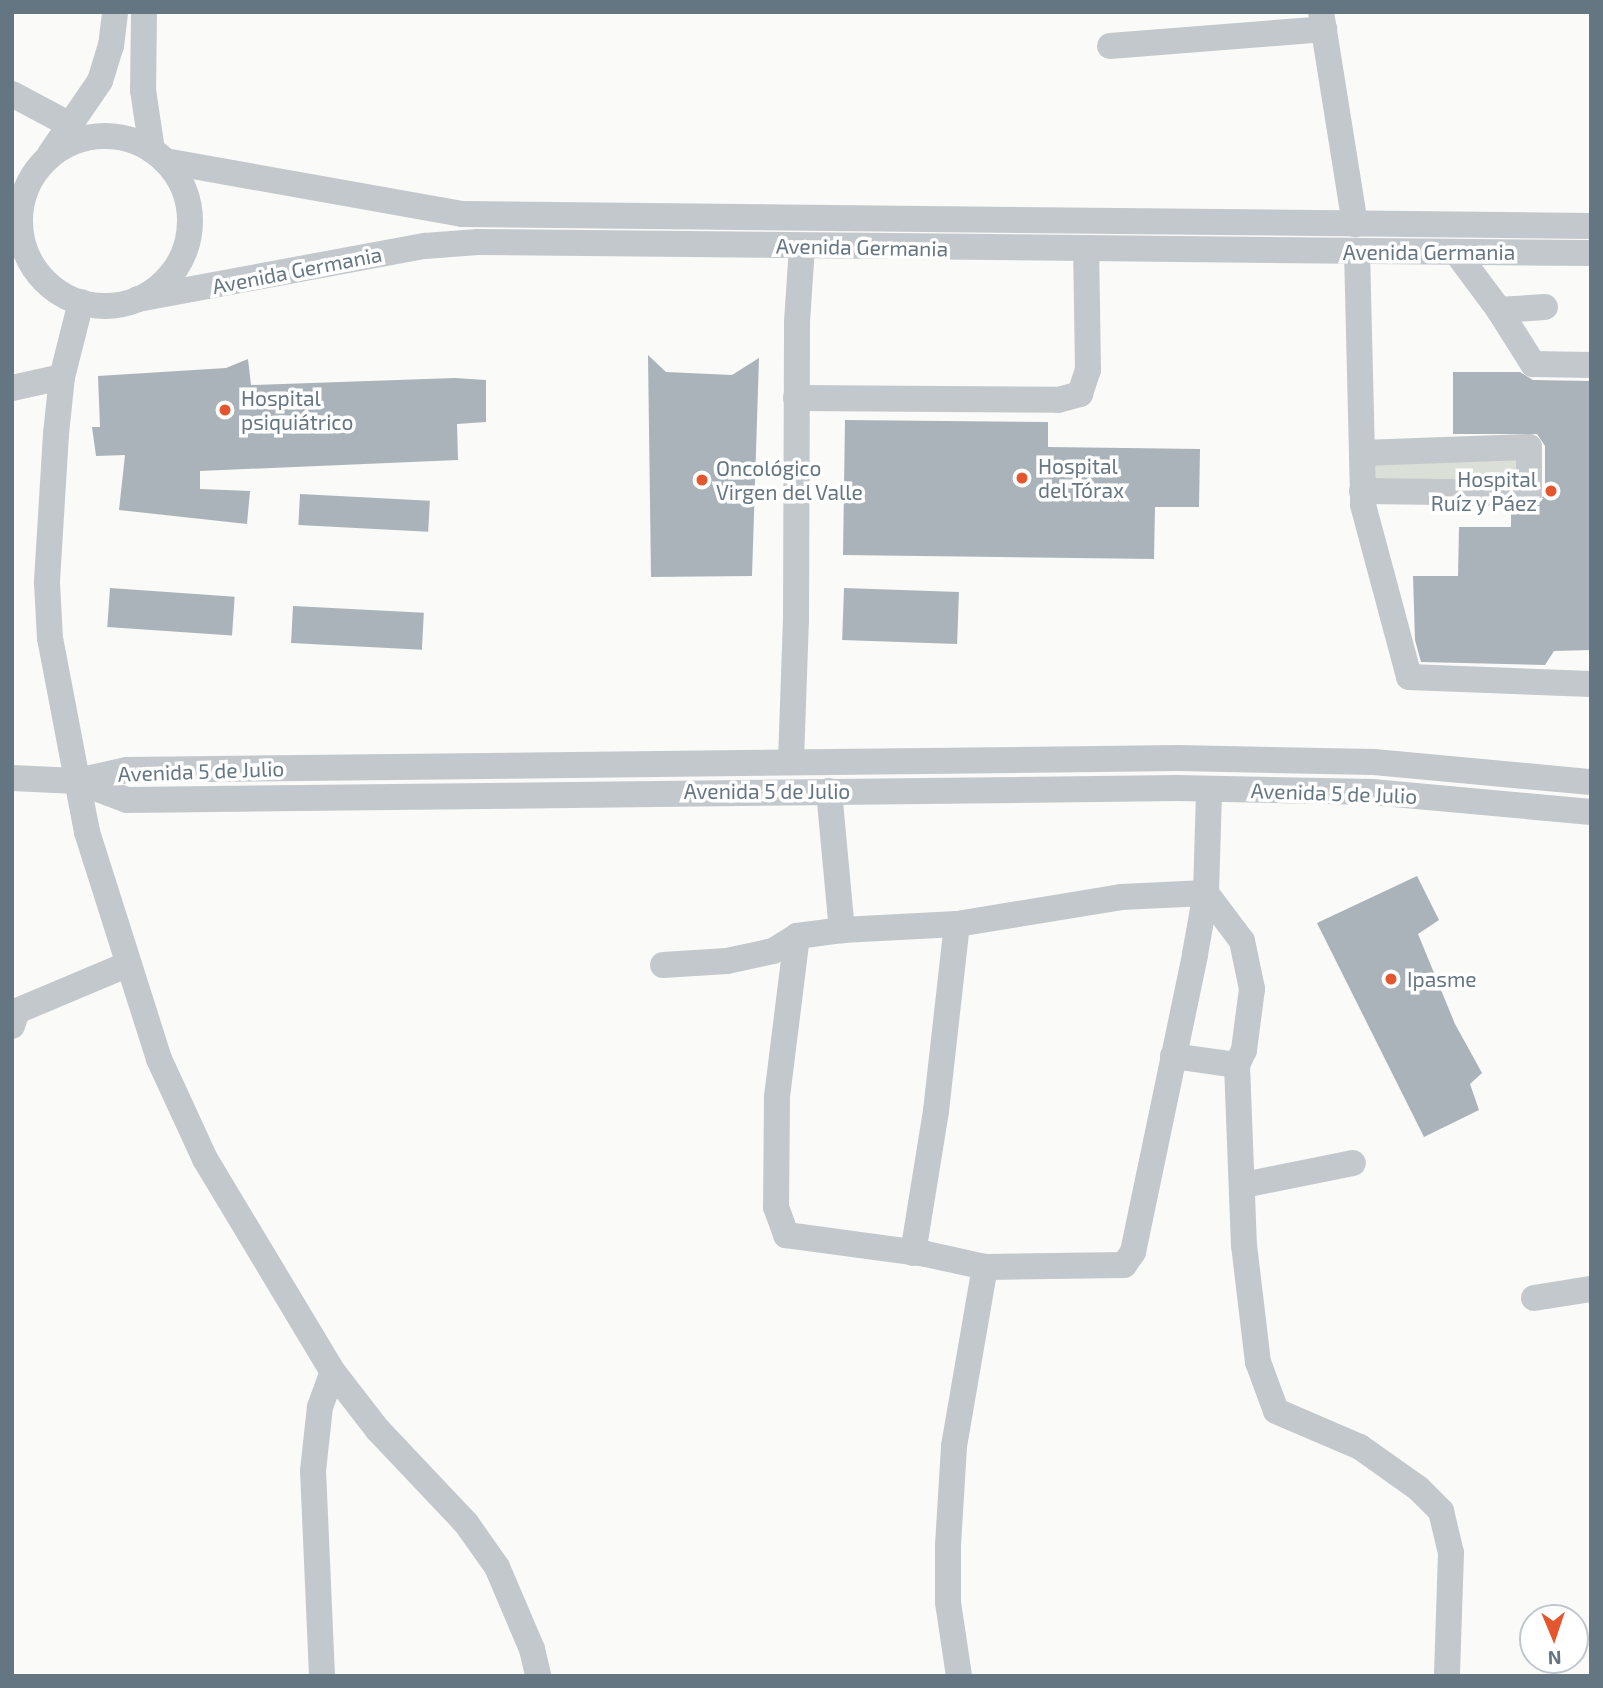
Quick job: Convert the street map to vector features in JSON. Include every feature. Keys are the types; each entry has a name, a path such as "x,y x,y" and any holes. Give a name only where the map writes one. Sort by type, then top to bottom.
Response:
{"street":[{"path":"115,12 111,46 100,80 26,190 20,222 22,239 30,262 45,282 58,292 81,302 106,306 138,299 153,292 171,275 184,253 189,237 190,221 184,188 159,156 143,90 144,12"},
{"path":"1111,46 1323,21 1355,224"},
{"path":"12,94 70,125"},
{"path":"44,162 72,143 100,137 121,138 159,156"},
{"name":"Avenida Germania","path":"159,156 462,214 1591,226"},
{"name":"Avenida Germania","path":"138,299 452,243 1591,253"},
{"path":"792,761 797,323 802,246"},
{"path":"796,398 1058,400 1080,394 1088,370 1086,249"},
{"path":"1357,251 1363,505 1409,677 1591,684"},
{"path":"1456,252 1499,310 1533,364 1591,365"},
{"path":"81,302 62,377 48,607 58,691 87,832 159,1059 189,1128 333,1372 378,1430 441,1494 485,1547 522,1622 538,1676"},
{"path":"1499,310 1545,307"},
{"path":"12,388 62,377"},
{"path":"1362,453 1529,447 1529,493 1362,491"},
{"name":"Avenida 5 de Julio","path":"77,781 127,770 1178,758 1374,762 1591,782"},
{"path":"12,778 77,781"},
{"name":"Avenida 5 de Julio","path":"77,781 127,800 1209,789 1372,792 1591,812"},
{"path":"797,936 777,1097 776,1207 786,1235 913,1253 985,1267 1124,1265 1133,1252 1206,893 1209,789"},
{"path":"829,791 842,930"},
{"path":"663,965 727,961 773,951 797,936 842,930 957,924 1121,897 1206,893"},
{"path":"1206,893 1242,941 1252,989 1244,1051 1237,1065 1244,1185 1244,1245 1258,1362 1276,1411 1360,1447 1410,1482 1441,1511 1451,1553 1447,1676"},
{"path":"913,1253 936,1111 957,924"},
{"path":"12,1026 17,1011 128,964"},
{"path":"1173,1056 1237,1065"},
{"path":"1244,1185 1353,1163"},
{"path":"960,1676 948,1602 949,1520 954,1446 985,1267"},
{"path":"1534,1298 1591,1289"},
{"path":"322,1676 313,1471 320,1407 333,1372"}],"shaded area":[{"path":"1374,459 1516,459 1516,483 1374,483"}],"building":[{"name":"Oncológico Virgen del Valle","path":"648,355 666,372 732,375 759,358 752,576 651,577"},
{"path":"248,359 251,385 455,378 486,380 486,422 457,424 458,460 200,471 200,489 250,491 247,524 119,510 125,455 96,456 92,427 100,427 98,376 226,368"},
{"name":"Hospital Ruíz y Páez","path":"1453,372 1520,372 1533,380 1591,381 1591,650 1554,651 1545,665 1421,662 1415,640 1413,576 1458,576 1459,527 1511,527 1511,509 1536,507 1545,493 1545,446 1537,434 1453,434"},
{"name":"Hospital del Tórax","path":"845,420 1048,422 1048,447 1200,449 1199,507 1155,507 1154,559 843,555"},
{"path":"300,494 430,501 428,532 298,525"},
{"path":"110,588 235,597 232,636 107,627"},
{"path":"844,588 959,592 957,644 842,640"},
{"path":"293,606 424,613 422,650 291,643"},
{"name":"Ipasme","path":"1417,876 1439,920 1418,934 1455,1024 1482,1073 1470,1084 1479,1110 1424,1137 1317,923"}],"place":[{"name":"Hospital psiquiátrico","path":"225,410"},
{"name":"Hospital del Tórax","path":"1022,478"},
{"name":"Oncológico Virgen del Valle","path":"702,480"},
{"name":"Hospital Ruíz y Páez","path":"1551,491"},
{"name":"Ipasme","path":"1391,979"}]}
